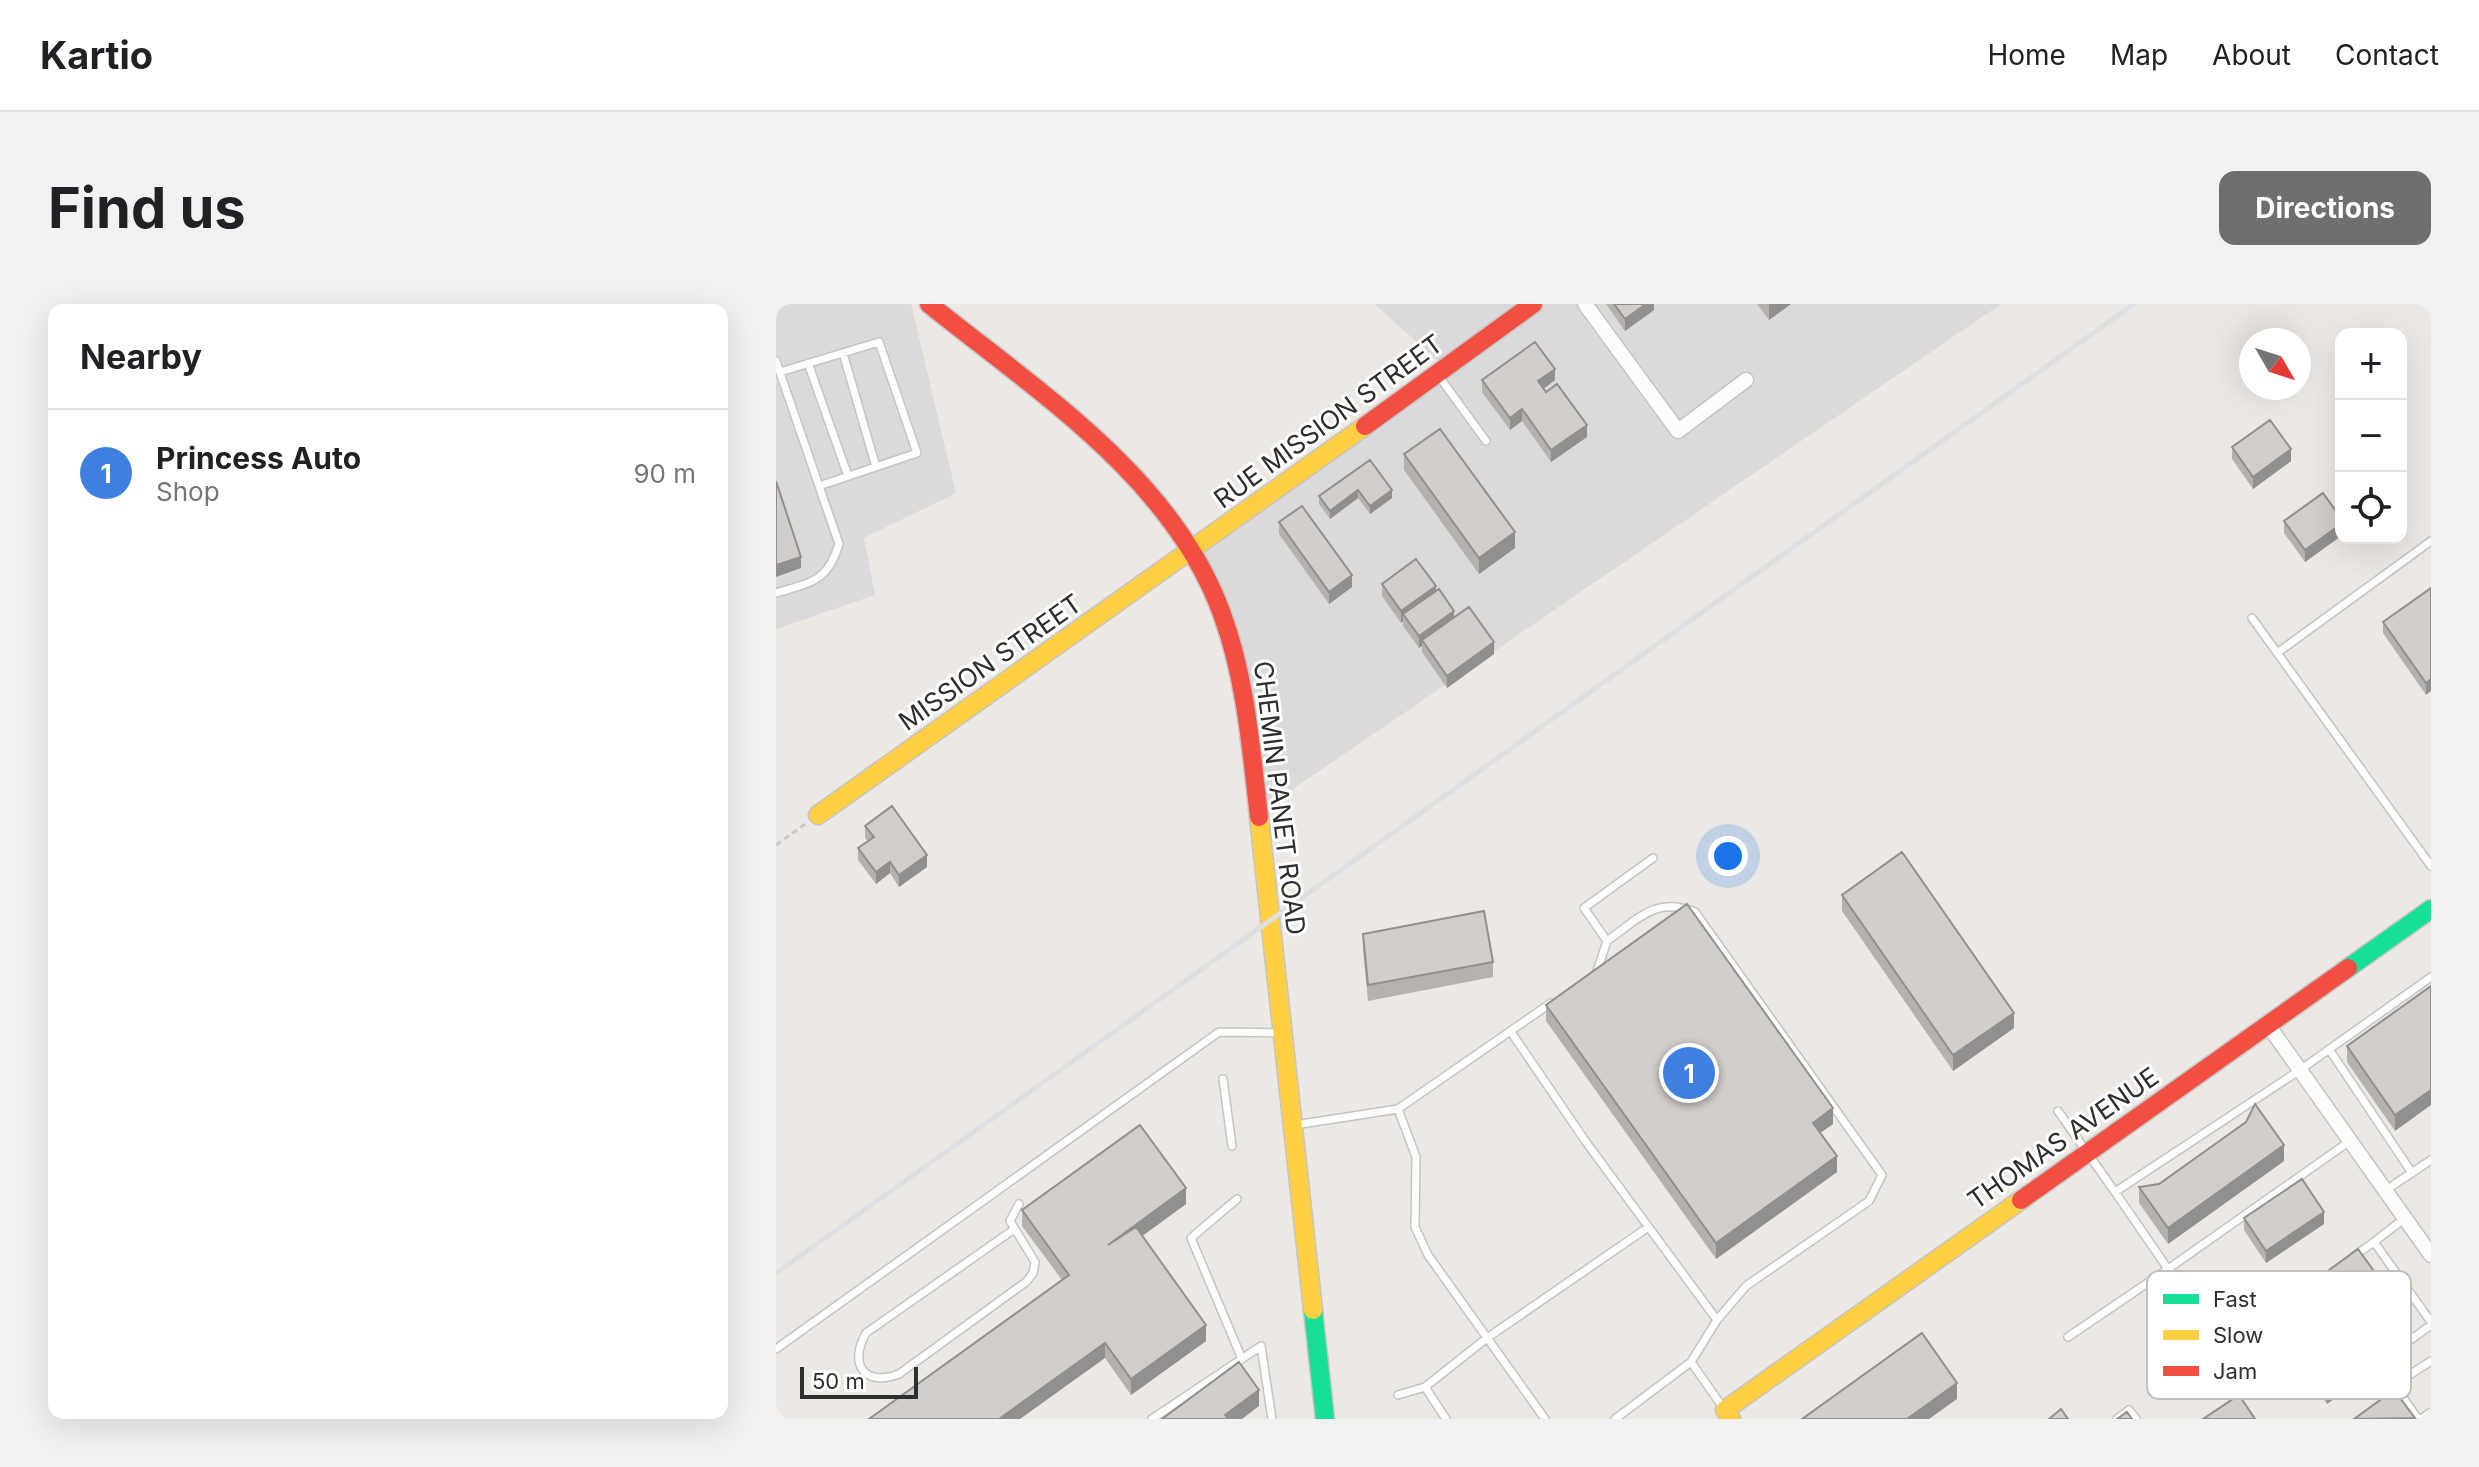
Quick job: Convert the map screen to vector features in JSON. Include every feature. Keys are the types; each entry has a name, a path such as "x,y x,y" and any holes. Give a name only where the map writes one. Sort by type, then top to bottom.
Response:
{"street":[{"name":"CHEMIN PANET ROAD","path":"929,304 1069,418 1138,484 1192,552 1234,648 1243,689 1325,1419"},
{"name":"RUE MISSION STREET","path":"1192,552 1533,304"},
{"path":"1585,304 1678,431 1746,380"},
{"name":"MISSION STREET","path":"818,815 1192,552"},
{"name":"THOMAS AVENUE","path":"1728,1415 2089,1152 2431,909"},
{"path":"2268,1025 2431,1255"}],"lane":[{"path":"780,372 879,342 917,453 819,486"},
{"path":"843,353 876,467"},
{"path":"776,361 839,544 833,564 821,579 776,593"},
{"path":"808,363 848,476"},
{"path":"1436,373 1486,441"},
{"path":"2277,653 2431,541"},
{"path":"2252,618 2431,866"},
{"path":"1607,941 1584,908 1653,858"},
{"path":"1587,978 1599,970 1607,941 1653,908 1675,903 1695,912 1882,1175 1869,1201 1746,1286 1717,1320 1691,1362 1615,1419"},
{"path":"2115,1192 2300,1070 2431,977"},
{"path":"1293,1125 1398,1109 1561,996"},
{"path":"776,1349 1219,1032 1282,1033"},
{"path":"1511,1032 1647,1228 1717,1320"},
{"path":"2329,1049 2412,1173"},
{"path":"1223,1079 1232,1146"},
{"path":"1398,1109 1416,1157 1415,1227 1428,1255 1545,1419"},
{"path":"2058,1111 2168,1269"},
{"path":"2165,1271 2350,1141"},
{"path":"2386,1191 2431,1160"},
{"path":"1237,1199 1191,1238 1242,1359"},
{"path":"1013,1230 866,1333 857,1350 859,1363 870,1375 884,1380 899,1374 1026,1282 1033,1273 1035,1262 1010,1221 1019,1204"},
{"path":"2349,1260 2405,1218"},
{"path":"1398,1395 1425,1387 1487,1338 1647,1228"},
{"path":"2374,1242 2394,1271"},
{"path":"2068,1337 2147,1283"},
{"path":"2411,1295 2431,1323 2411,1338"},
{"path":"1152,1419 1261,1346 1272,1419"},
{"path":"2411,1374 2431,1361"},
{"path":"1691,1362 1728,1415"},
{"path":"1425,1387 1446,1419"},
{"path":"2405,1399 2420,1419 2431,1412"},
{"path":"2117,1419 2129,1410 2136,1419"}],"path":[{"path":"776,845 818,815"}],"shaded area":[{"path":"776,304 911,304 956,493 864,538 875,595 776,629"},
{"path":"1374,304 2001,304 1258,813 1249,731 1192,552 1444,366"}],"building":[{"path":"1614,304 1646,304 1625,319"},
{"path":"1535,342 1555,369 1538,381 1546,392 1557,384 1587,425 1551,450 1522,409 1510,418 1482,380"},
{"path":"2270,420 2291,449 2253,477 2232,447"},
{"path":"1440,429 1515,532 1479,558 1404,454"},
{"path":"1370,460 1392,490 1370,506 1358,490 1330,511 1319,496"},
{"path":"776,481 801,557 776,565"},
{"path":"2323,493 2335,510 2335,528 2305,550 2284,521"},
{"path":"1302,506 1352,575 1329,592 1279,522"},
{"path":"1416,559 1436,586 1401,611 1382,584"},
{"path":"2431,588 2431,679 2426,683 2383,622"},
{"path":"1439,589 1454,611 1419,636 1403,614"},
{"path":"1469,607 1494,642 1447,676 1422,640"},
{"path":"892,806 927,855 899,875 890,862 876,872 858,848 874,837 865,826"},
{"path":"1902,852 2014,1013 1953,1055 1842,895"},
{"path":"1687,904 1833,1108 1813,1123 1837,1156 1716,1243 1546,1005"},
{"path":"1484,911 1493,962 1368,985 1363,934"},
{"path":"2431,986 2431,1090 2395,1115 2347,1046"},
{"path":"2255,1104 2284,1145 2168,1228 2139,1187 2159,1184 2246,1122"},
{"path":"1140,1125 1186,1188 1108,1245 1136,1227 1206,1325 1131,1379 1105,1343 999,1419 869,1419 1069,1275 1022,1210"},
{"path":"2302,1179 2324,1212 2266,1251 2244,1218"},
{"path":"2358,1249 2374,1271 2328,1271"},
{"path":"1922,1333 1957,1383 1907,1419 1802,1419"},
{"path":"1239,1362 1259,1390 1225,1415 1228,1419 1162,1419"},
{"path":"2233,1399 2242,1399 2255,1419 2203,1419"},
{"path":"2382,1399 2401,1399 2415,1418 2354,1419"},
{"path":"2061,1409 2068,1419 2049,1419"},
{"path":"2127,1412 2132,1419 2117,1419"}],"railway":[{"path":"776,1273 2134,304"}],"traffic: fast":[{"path":"2348,968 2431,909"},
{"path":"1313,1310 1325,1419"}],"traffic: slow":[{"path":"818,815 1365,426"},
{"path":"1259,817 1313,1310"},
{"path":"1731,1419 1725,1410 2021,1200"}],"traffic: jam":[{"path":"929,304 1098,441 1171,520 1200,565 1222,614 1237,664 1259,817"},
{"path":"1365,426 1533,304"},
{"path":"2021,1200 2348,968"}],"place":[{"name":"Princess Auto","path":"1689,1073"}]}
